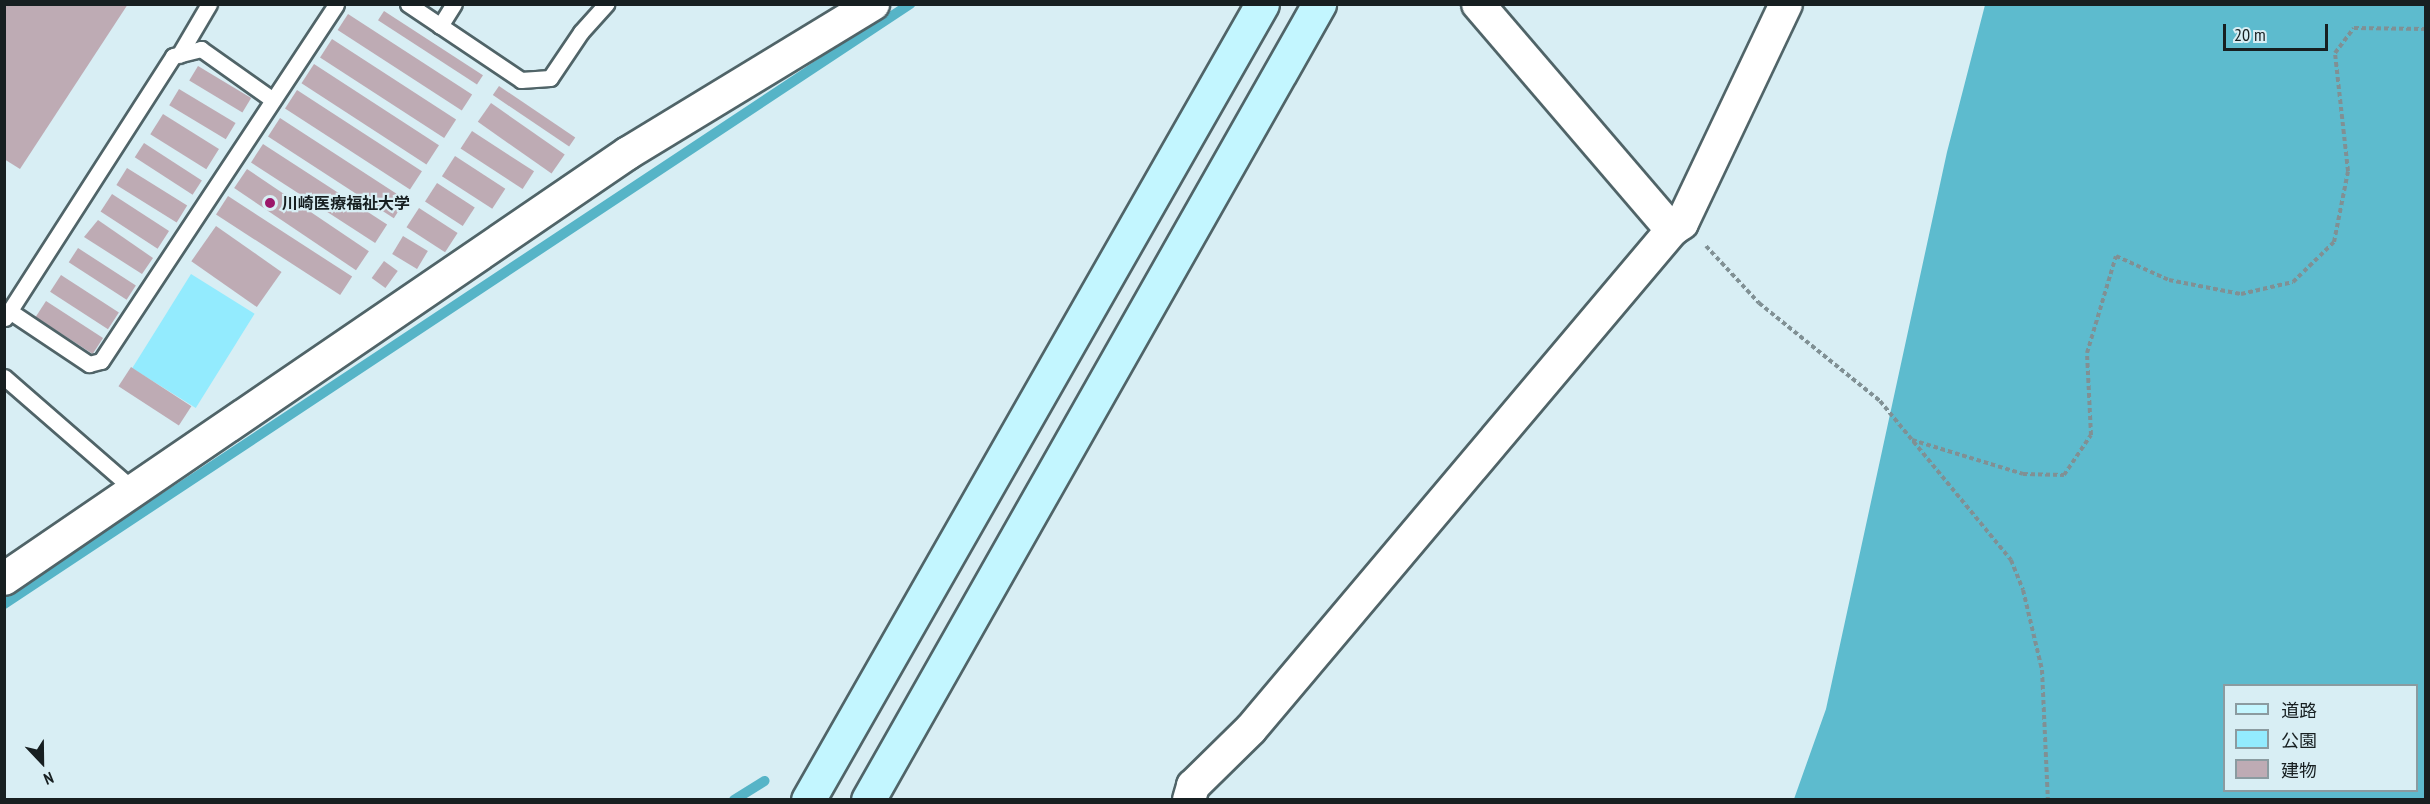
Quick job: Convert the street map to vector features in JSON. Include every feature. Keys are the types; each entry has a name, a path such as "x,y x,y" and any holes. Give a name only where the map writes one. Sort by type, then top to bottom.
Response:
{"street":[{"path":"4,579 628,153 873,4"},
{"path":"808,800 1262,4"},
{"path":"868,800 1319,4"},
{"path":"1478,4 1677,227"},
{"path":"1189,800 1193,786 1251,729 1677,227 1786,4"}],"lane":[{"path":"179,55 209,4"},
{"path":"273,100 201,49 173,56 8,316 89,364 101,361 273,100 336,4"},
{"path":"408,4 521,80 550,78 581,32 606,4"},
{"path":"440,26 454,4"},
{"path":"4,376 134,490"}],"path":[{"path":"1912,440 2024,474 2064,474 2091,435 2087,353 2116,256 2169,280 2241,294 2293,282 2334,242 2348,171 2335,53 2354,28 2426,29"},
{"path":"1677,227 1722,261 1759,303 1880,401 2011,560 2023,590 2042,670 2048,800"}],"green space":[{"path":"191,274 255,314 196,408 132,368"}],"shaded area":[{"path":"1985,5 2425,5 2425,799 1794,799 1826,709 1947,152"}],"building":[{"path":"4,4 128,4 20,169 4,159"},
{"path":"384,11 483,75 477,84 378,20"},
{"path":"348,14 472,95 462,111 338,30"},
{"path":"332,39 456,120 444,138 320,57"},
{"path":"314,64 439,145 426,164 301,83"},
{"path":"198,66 251,98 242,113 189,81"},
{"path":"499,86 575,137 569,147 493,95"},
{"path":"179,89 236,123 226,139 169,105"},
{"path":"297,90 422,171 410,190 285,108"},
{"path":"491,103 565,155 552,173 478,122"},
{"path":"163,114 219,149 206,169 150,134"},
{"path":"280,118 406,200 394,218 268,136"},
{"path":"472,131 534,171 523,189 461,149"},
{"path":"144,143 202,181 193,195 135,157"},
{"path":"263,144 387,225 375,243 251,162"},
{"path":"455,156 505,189 492,209 442,176"},
{"path":"127,168 187,206 177,223 116,185"},
{"path":"247,169 369,251 356,270 234,188"},
{"path":"437,183 475,208 463,226 425,201"},
{"path":"112,194 169,231 158,249 101,212"},
{"path":"228,196 352,277 340,295 216,214"},
{"path":"419,208 458,233 445,252 406,227"},
{"path":"98,220 153,258 142,274 84,237"},
{"path":"216,226 282,272 257,307 191,261"},
{"path":"403,236 428,251 417,269 392,254"},
{"path":"78,248 136,286 127,300 69,262"},
{"path":"384,261 398,271 385,288 372,278"},
{"path":"61,275 119,313 108,329 50,292"},
{"path":"46,301 103,338 93,354 36,317"},
{"path":"131,367 191,406 179,426 118,386"}],"waterway":[{"path":"4,604 910,4"},
{"path":"734,800 765,781"}],"place":[{"name":"川崎医療福祉大学","path":"270,203"}]}
